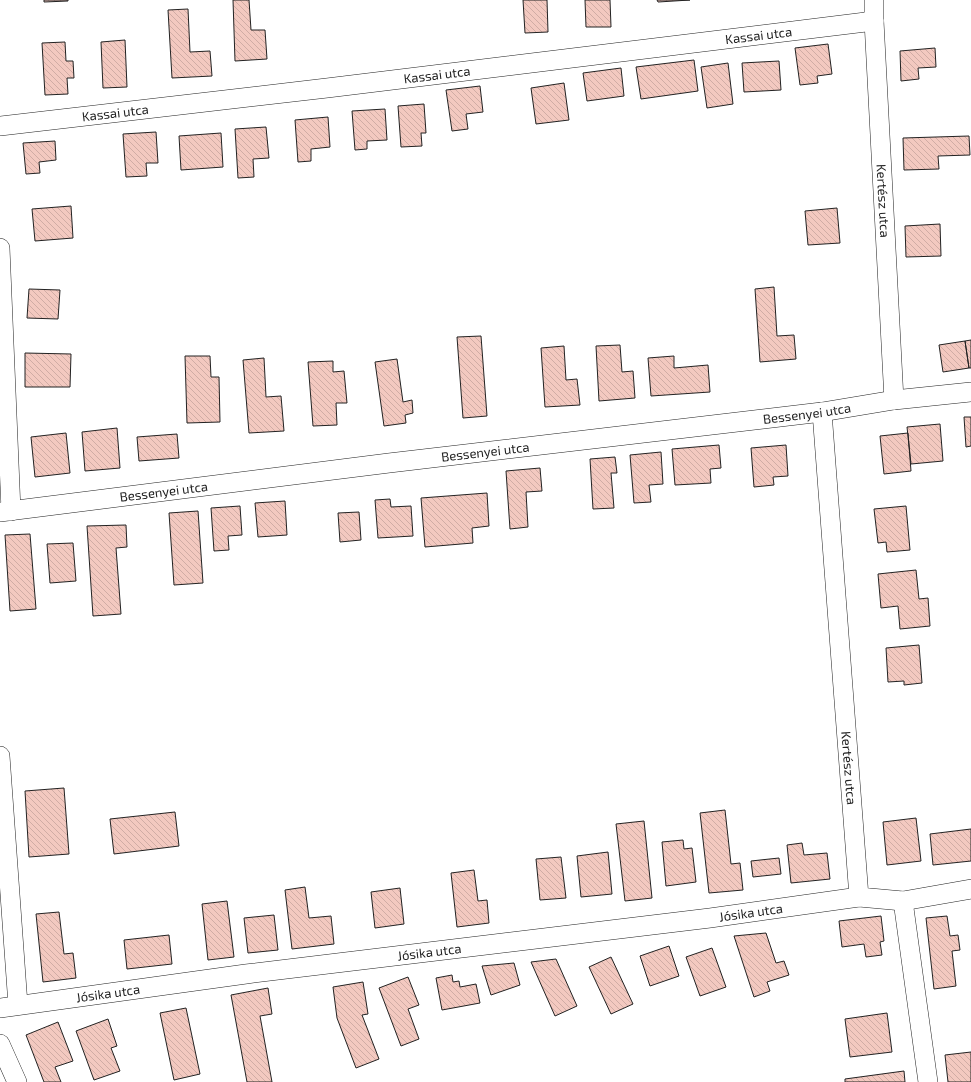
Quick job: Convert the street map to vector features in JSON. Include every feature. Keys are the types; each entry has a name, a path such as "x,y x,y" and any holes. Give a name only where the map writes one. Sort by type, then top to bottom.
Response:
{"street":[{"name":"Kertész utca","path":"874,0 894,400"},
{"name":"Kassai utca","path":"0,126 874,21"},
{"path":"0,248 6,511"},
{"name":"Bessenyei utca","path":"6,511 389,463 822,412 894,400 971,392"},
{"name":"Kertész utca","path":"822,412 859,897"},
{"path":"0,756 9,1006"},
{"path":"859,897 903,901 971,889"},
{"name":"Jósika utca","path":"9,1006 246,974 702,919 859,897"},
{"path":"903,901 928,1082"},
{"path":"0,1044 17,1082"}],"building":[{"path":"44,0 68,0 68,1 44,2"},
{"path":"233,0 249,0 251,30 265,30 267,59 235,61"},
{"path":"523,0 547,0 548,32 525,33"},
{"path":"585,0 610,0 611,27 586,27"},
{"path":"657,0 690,0 658,2"},
{"path":"188,9 190,52 210,51 212,76 172,78 168,10"},
{"path":"125,40 127,87 103,88 101,42"},
{"path":"65,42 66,61 73,61 74,78 67,78 68,94 45,95 42,43"},
{"path":"828,44 832,74 817,76 818,83 800,85 795,48"},
{"path":"935,48 936,67 918,68 919,79 901,81 900,51"},
{"path":"694,60 698,91 641,99 636,67"},
{"path":"779,61 781,90 744,92 742,63"},
{"path":"728,63 733,104 707,108 701,67"},
{"path":"621,68 624,96 587,101 583,73"},
{"path":"564,83 569,120 536,124 531,88"},
{"path":"480,86 483,112 466,114 468,129 452,131 446,90"},
{"path":"424,104 426,133 421,133 422,146 401,147 398,106"},
{"path":"385,109 387,140 367,141 367,149 355,150 352,111"},
{"path":"328,117 330,147 311,149 311,161 298,162 295,120"},
{"path":"266,127 269,158 253,159 254,177 238,178 235,129"},
{"path":"156,132 158,163 146,163 147,176 126,177 123,134"},
{"path":"221,133 223,167 181,170 179,136"},
{"path":"969,136 970,155 938,156 939,169 904,170 903,138"},
{"path":"55,141 56,160 39,162 40,173 26,174 23,143"},
{"path":"71,206 73,238 35,241 32,209"},
{"path":"837,208 840,243 808,245 805,211"},
{"path":"940,224 941,256 906,257 905,226"},
{"path":"774,287 777,336 794,335 796,359 760,362 755,289"},
{"path":"29,289 60,290 58,319 27,318"},
{"path":"481,336 487,416 463,418 457,337"},
{"path":"971,340 971,368 969,368 965,341"},
{"path":"965,341 969,368 943,372 939,345"},
{"path":"620,345 622,372 633,371 635,398 599,401 596,346"},
{"path":"564,346 566,380 577,379 580,405 545,407 541,348"},
{"path":"25,353 71,354 70,387 25,387"},
{"path":"185,356 210,356 211,377 219,377 220,422 187,423"},
{"path":"674,356 674,368 708,365 710,392 651,396 648,358"},
{"path":"264,358 266,397 281,396 284,431 249,433 243,360"},
{"path":"397,359 403,402 412,400 413,413 405,415 406,423 384,426 375,362"},
{"path":"333,361 333,372 344,371 347,403 336,403 337,425 313,426 308,362"},
{"path":"964,417 971,417 971,446 966,447"},
{"path":"940,424 943,461 911,464 907,427"},
{"path":"117,428 120,468 85,471 82,432"},
{"path":"66,433 70,473 35,477 31,437"},
{"path":"908,433 911,471 884,474 880,436"},
{"path":"177,434 179,458 139,461 137,437"},
{"path":"719,445 721,468 710,469 711,483 675,485 672,449"},
{"path":"786,445 788,476 773,477 774,485 754,487 751,448"},
{"path":"661,452 663,484 649,485 651,502 634,503 630,455"},
{"path":"615,457 617,473 611,473 614,508 593,509 590,459"},
{"path":"540,468 542,491 526,492 528,527 510,529 506,471"},
{"path":"487,493 489,526 472,528 473,543 425,547 421,498"},
{"path":"390,499 391,507 411,506 413,536 378,538 375,500"},
{"path":"285,501 287,535 258,537 255,503"},
{"path":"240,506 242,535 228,536 229,550 214,551 211,508"},
{"path":"906,506 910,550 887,552 886,542 878,543 874,509"},
{"path":"198,511 203,583 174,585 169,513"},
{"path":"359,512 361,540 340,542 338,513"},
{"path":"126,525 127,547 116,548 121,614 93,616 87,526"},
{"path":"30,534 36,609 10,611 5,535"},
{"path":"73,543 76,581 50,583 47,544"},
{"path":"916,570 919,599 928,598 930,626 900,629 898,606 881,608 878,574"},
{"path":"919,645 922,683 904,685 904,681 888,682 886,648"},
{"path":"64,788 69,854 29,857 25,791"},
{"path":"725,810 731,864 740,863 743,890 709,893 700,813"},
{"path":"175,812 179,846 114,854 110,819"},
{"path":"916,818 921,861 887,865 883,822"},
{"path":"644,821 652,898 625,901 616,824"},
{"path":"971,829 971,861 933,865 930,834"},
{"path":"683,840 684,849 692,848 696,882 666,886 662,842"},
{"path":"802,843 804,855 827,853 830,879 791,883 787,845"},
{"path":"608,852 612,894 581,897 577,856"},
{"path":"561,857 566,898 540,900 536,859"},
{"path":"779,858 781,874 753,877 751,861"},
{"path":"474,870 478,901 487,900 489,923 457,927 451,873"},
{"path":"305,887 309,918 331,916 334,944 292,949 285,890"},
{"path":"400,888 404,924 375,928 371,892"},
{"path":"227,901 234,957 208,960 202,904"},
{"path":"59,912 64,954 73,953 76,978 43,982 36,914"},
{"path":"274,915 278,950 248,953 244,918"},
{"path":"881,916 884,941 880,942 882,955 866,957 864,944 842,947 839,921"},
{"path":"947,916 950,936 958,935 960,950 952,951 956,986 934,989 926,918"},
{"path":"766,933 776,963 784,961 789,975 767,982 770,991 754,997 734,936"},
{"path":"169,935 172,964 127,969 124,940"},
{"path":"669,946 679,976 650,986 640,956"},
{"path":"712,948 726,987 700,996 686,957"},
{"path":"611,957 633,1004 611,1014 589,967"},
{"path":"556,959 577,1006 555,1016 531,962"},
{"path":"514,963 520,985 491,995 482,966"},
{"path":"452,975 453,982 459,981 460,987 476,984 480,1003 442,1010 436,978"},
{"path":"408,977 419,1005 408,1009 419,1039 401,1046 379,988"},
{"path":"363,982 368,1014 362,1015 379,1059 356,1068 337,1018 333,987"},
{"path":"268,988 272,1014 260,1016 272,1082 247,1082 231,995"},
{"path":"186,1008 200,1074 174,1080 160,1013"},
{"path":"887,1013 892,1052 850,1057 845,1019"},
{"path":"108,1019 117,1046 111,1048 120,1071 94,1080 76,1031"},
{"path":"58,1022 73,1061 55,1067 61,1082 44,1082 26,1035"},
{"path":"971,1052 971,1082 948,1082 945,1055"},
{"path":"904,1071 905,1082 845,1082 845,1079"}]}
